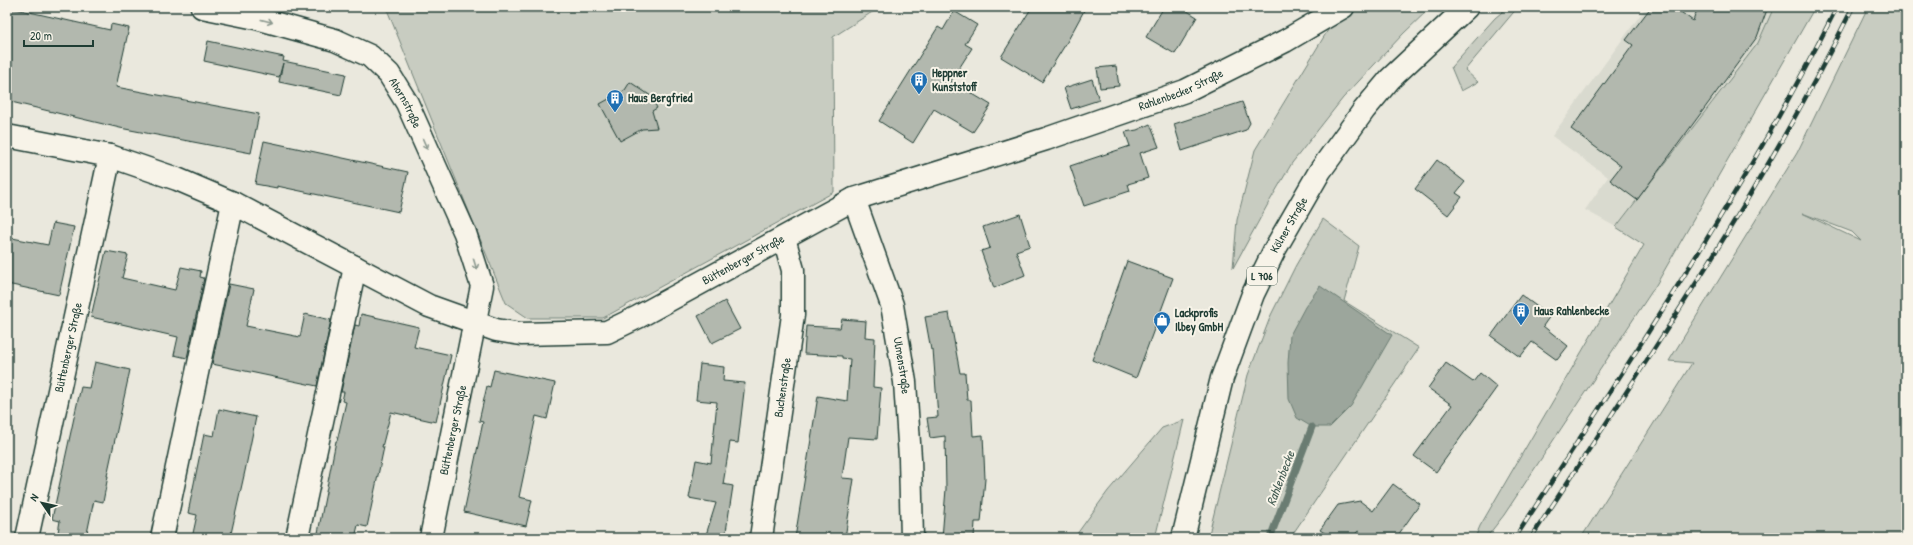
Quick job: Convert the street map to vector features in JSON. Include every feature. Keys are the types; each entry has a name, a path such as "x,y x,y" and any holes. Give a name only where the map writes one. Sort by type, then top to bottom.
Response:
{"street":[{"name":"Ahornstraße","path":"202,7 256,18 335,40 370,56 389,74 407,103 465,232 482,286 475,323"},
{"name":"Rahlenbecker Straße","path":"1009,151 1185,91 1285,41 1343,7"},
{"name":"Kölner Straße","path":"1183,538 1222,378 1253,294 1275,249 1320,171 1364,110 1390,79 1467,7"},
{"name":"Büttenberger Straße","path":"7,136 110,156 177,179 233,203 429,306 496,330 522,334 607,332 854,199 1009,151"},
{"name":"Büttenberger Straße","path":"27,538 110,156"},
{"name":"Ulmenstraße","path":"854,199 892,305 906,382 912,538"},
{"path":"162,538 233,203"},
{"name":"Buchenstraße","path":"761,538 793,315 792,270 784,238"},
{"path":"297,538 355,267"},
{"name":"Büttenberger Straße","path":"431,538 475,323"}],"shaded area":[{"path":"386,7 880,7 833,37 834,192 603,318 528,318 506,303"},
{"path":"1342,7 1431,7 1403,34 1343,98 1292,163 1233,268 1237,220 1255,150"},
{"path":"1508,7 1518,7 1465,70 1478,82 1461,91 1451,67 1495,18"},
{"path":"1646,7 1774,7 1758,43 1616,227 1585,210 1608,177 1552,136"},
{"path":"1774,7 1815,7 1656,285 1504,515 1486,538 1475,538 1480,526 1644,245 1616,227 1758,43"},
{"path":"1868,7 1906,7 1906,538 1581,538 1692,363 1669,361 1797,153","holes":["1802,213 1852,232 1861,241"]},
{"path":"1323,219 1359,246 1344,301 1419,348 1290,538 1208,538 1248,375 1271,315 1296,265"},
{"path":"1320,286 1392,335 1351,406 1330,427 1312,427 1297,418 1289,399 1288,363 1290,335 1305,307"},
{"path":"1184,420 1155,538 1074,538 1108,491 1162,428"}],"building":[{"path":"7,7 110,30 111,24 129,28 116,87 259,114 251,153 120,128 7,101"},
{"path":"1032,7 1086,7 1067,42 1042,82 1001,57"},
{"path":"1164,7 1181,7 1197,17 1175,54 1146,37"},
{"path":"1651,7 1674,7 1693,21 1698,7 1768,7 1757,37 1637,200 1610,180 1621,166 1571,129 1633,45 1626,40"},
{"path":"954,11 977,25 965,44 972,48 951,81 991,105 973,132 934,109 913,143 879,121 938,27 943,30"},
{"path":"208,41 284,57 283,61 346,74 341,95 279,82 283,63 279,77 204,61"},
{"path":"1116,66 1119,86 1100,88 1097,68"},
{"path":"1092,79 1099,100 1071,109 1064,88"},
{"name":"Haus Bergfried","path":"630,82 651,96 657,108 652,111 657,128 642,129 620,141 600,104 625,90"},
{"path":"1242,102 1250,123 1246,130 1182,151 1174,124"},
{"path":"1150,124 1159,147 1140,153 1148,178 1128,184 1130,191 1084,206 1070,166 1130,146 1125,132 1137,130"},
{"path":"264,141 408,172 399,212 277,186 277,188 255,184"},
{"path":"1437,160 1465,182 1456,193 1462,197 1448,215 1415,189"},
{"path":"1020,214 1030,246 1016,251 1025,275 994,288 981,251 990,248 983,227"},
{"path":"53,223 74,227 59,295 7,284 7,237 48,245"},
{"path":"106,251 128,255 122,278 175,290 181,267 201,271 200,277 204,278 187,358 174,355 178,337 91,317"},
{"path":"1127,261 1173,278 1136,378 1092,360"},
{"path":"229,284 254,289 246,326 300,337 305,314 331,320 317,386 212,364"},
{"name":"Haus Rahlenbecke","path":"1521,295 1550,316 1543,326 1568,346 1557,360 1532,342 1520,357 1491,336"},
{"path":"725,301 740,329 712,343 698,316"},
{"path":"949,313 960,373 965,373 967,400 971,400 973,436 983,435 985,479 981,522 975,522 974,538 942,538 946,489 945,436 930,438 927,418 938,417 933,349 931,350 925,317"},
{"path":"361,314 419,327 414,347 451,355 436,422 391,412 382,447 384,447 367,527 358,525 355,538 317,538 336,441 346,402 342,401 344,392 341,392 355,325 359,326"},
{"path":"842,319 866,321 865,337 875,338 873,387 881,388 877,439 848,437 842,478 854,479 845,538 795,538 818,396 847,401 850,359 842,358 842,356 804,354 806,326 840,328"},
{"path":"95,362 130,370 107,476 103,502 94,500 86,538 57,538 60,521 52,519 81,387 89,388"},
{"path":"1446,363 1473,382 1480,373 1497,387 1436,472 1414,456 1452,405 1428,388"},
{"path":"700,364 724,367 723,381 745,383 738,443 730,442 723,484 733,486 725,538 705,538 716,503 689,498 696,460 711,463 717,402 696,400"},
{"path":"494,370 555,383 547,419 536,416 519,497 532,500 526,526 464,512 483,422 479,421 487,386 490,387"},
{"path":"219,409 256,417 245,471 230,538 192,538 197,515 188,513 204,434 214,436"},
{"path":"1393,484 1420,504 1396,538 1368,538 1358,531 1352,538 1332,538 1320,530 1338,505 1360,501 1373,511"}],"waterway":[{"name":"Rahlenbecke","path":"1270,538 1312,427"}],"railway":[{"path":"1515,538 1642,343 1724,211 1801,76 1837,7"},
{"path":"1531,538 1700,277 1780,144 1853,7"}],"place":[{"name":"Heppner Kunststoff","path":"919,95"},
{"name":"Haus Bergfried","path":"615,113"},
{"name":"Haus Rahlenbecke","path":"1521,326"},
{"name":"Lackprofis Ilbey GmbH","path":"1162,335"}]}
